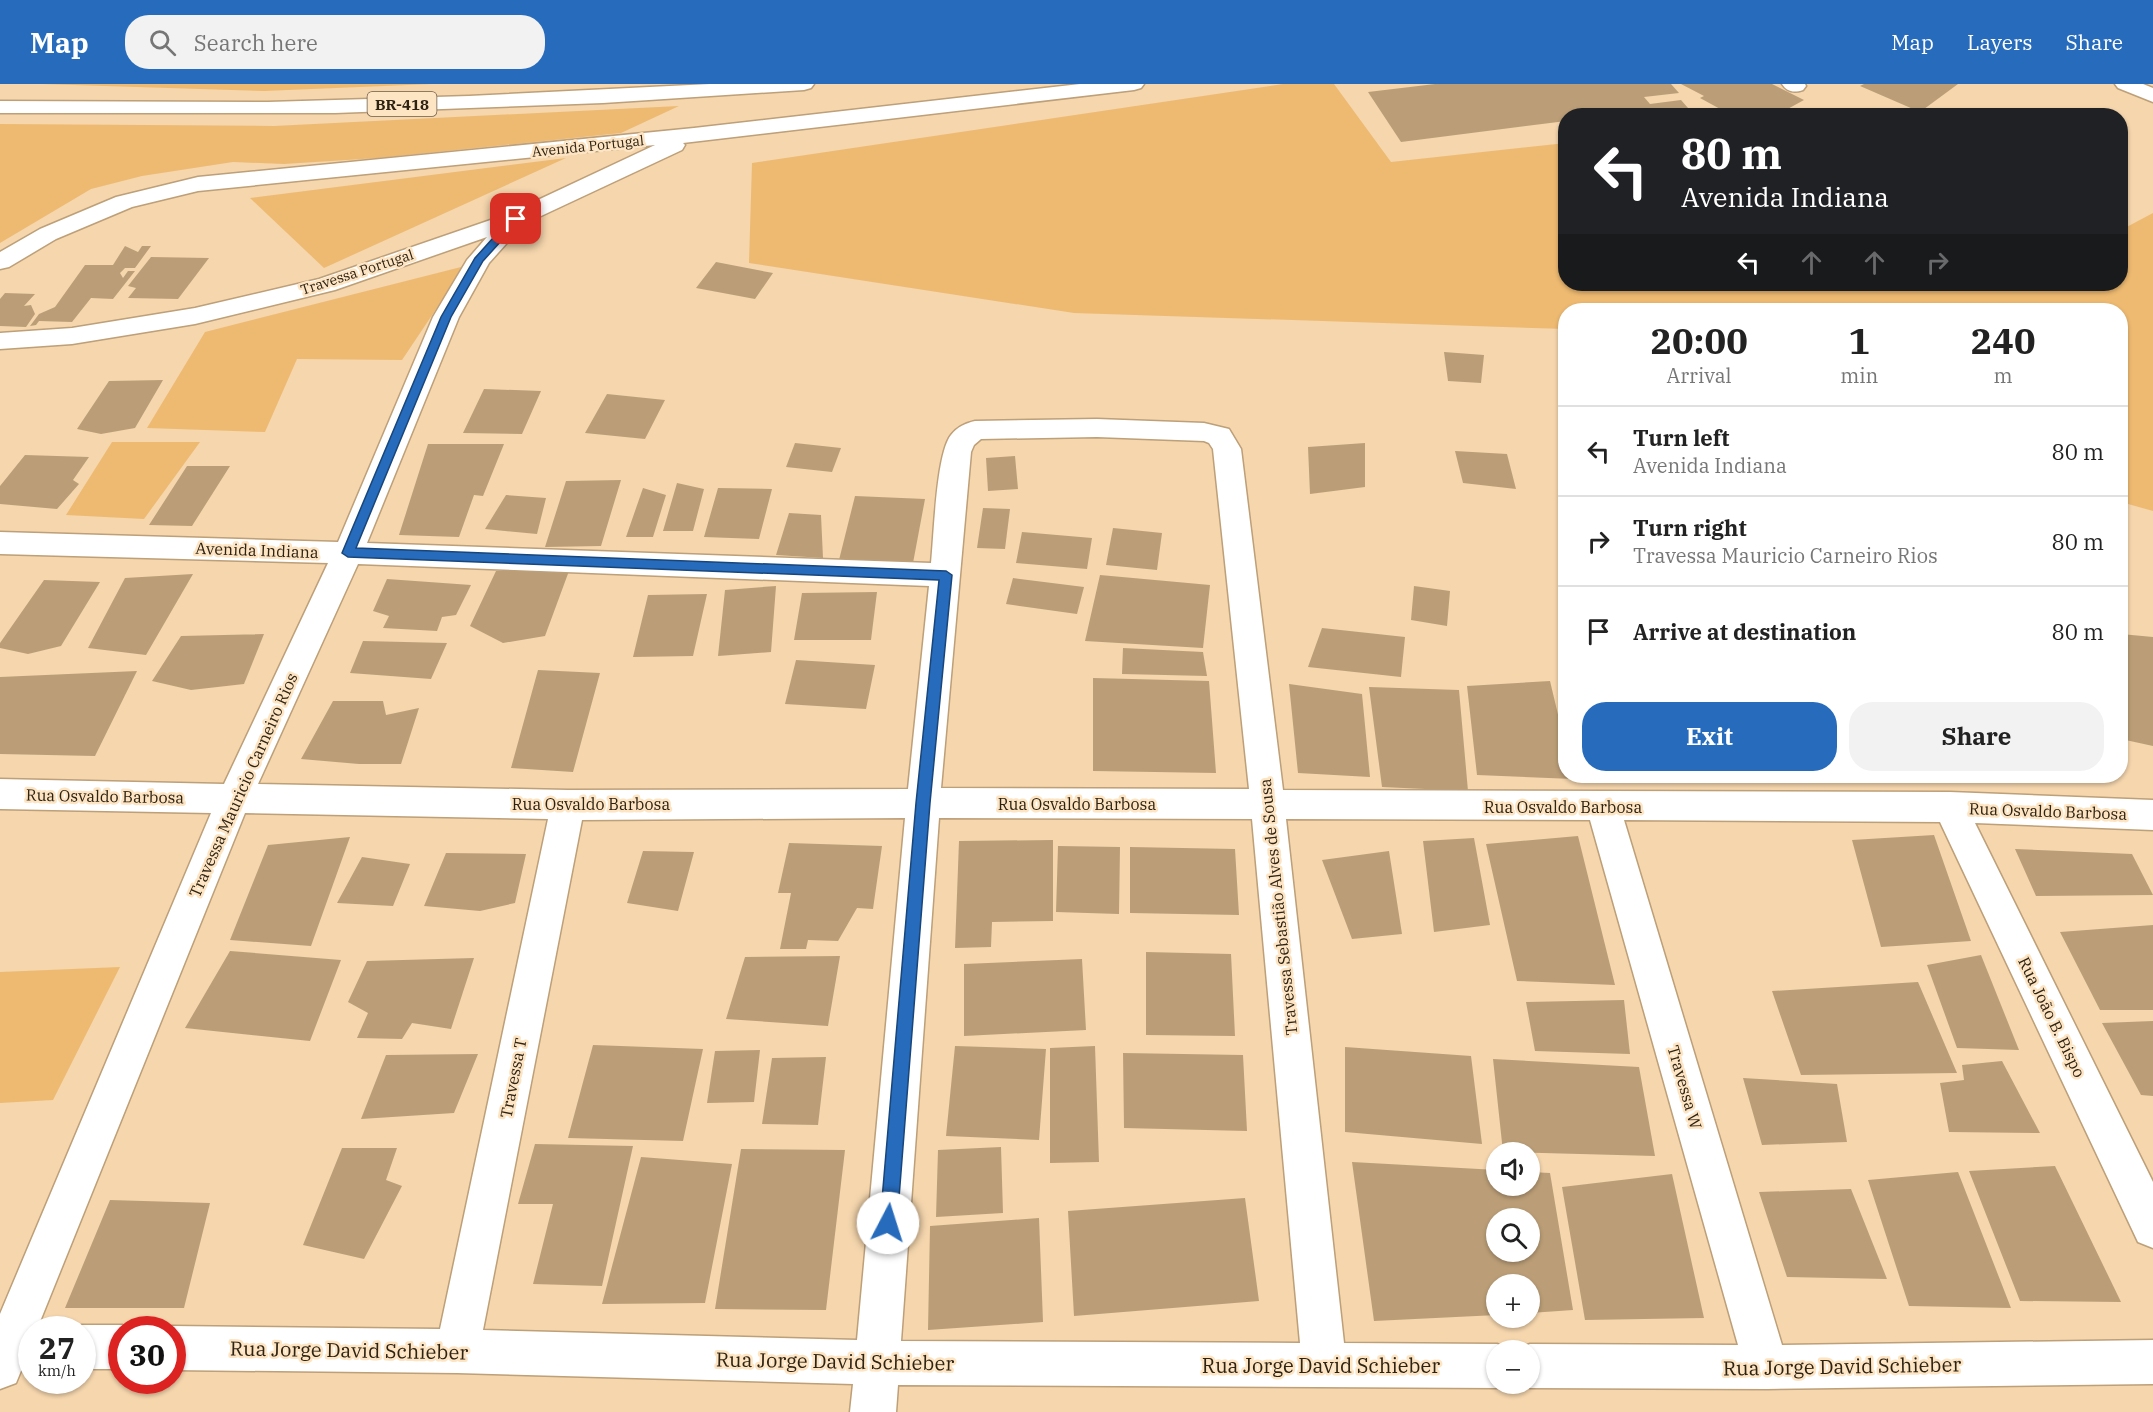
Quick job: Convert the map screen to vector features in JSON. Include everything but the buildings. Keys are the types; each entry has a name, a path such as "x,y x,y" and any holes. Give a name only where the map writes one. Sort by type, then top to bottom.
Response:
{"street":[{"name":"BR-418","path":"0,107 267,108 690,92 804,84"},
{"name":"Avenida Portugal","path":"0,262 48,234 124,202 198,184 694,135 1134,84"},
{"path":"2125,84 2153,96"},
{"name":"Travessa Portugal","path":"0,341 72,336 216,311 326,285 516,219 694,135"},
{"name":"Travessa Mauricio Carneiro Rios","path":"10,1351 234,799 348,553 446,317 479,260 516,219"},
{"name":"Travessa Sebastião Alves de Sousa","path":"946,575 957,452 962,440 975,430 1097,428 1204,432 1219,436 1227,449 1268,806 1324,1365"},
{"name":"Avenida Indiana","path":"0,543 946,575"},
{"path":"873,1412 923,803 946,575"},
{"name":"Rua Osvaldo Barbosa","path":"0,794 568,805 923,803 1950,807 2153,816"},
{"name":"Travessa T","path":"458,1351 568,805"},
{"name":"Travessa W","path":"1603,807 1767,1367"},
{"name":"Rua João B. Bispo","path":"1950,807 2153,1227"},
{"name":"Rua Jorge David Schieber","path":"186,1348 458,1351 877,1363 1486,1366"},
{"name":"Rua Jorge David Schieber","path":"1540,1366 1767,1367 2153,1362"}],"shaded area":[{"path":"41,84 432,84 264,91"},
{"path":"1283,84 1334,84 1391,162 1558,144 1558,291 2128,291 2128,226 2153,213 2153,511 2128,504 2128,303 1558,303 1558,329 1074,313 749,263 752,163"},
{"path":"679,106 621,133 378,158 284,164 233,162 142,176 91,189 0,243 0,124 274,126"},
{"path":"566,158 324,268 250,198"},
{"path":"465,266 402,360 297,359 265,432 147,428 205,332"},
{"path":"112,442 200,442 144,519 66,515"},
{"path":"120,967 53,1100 0,1103 0,972"}],"route":[{"path":"516,219 479,260 446,317 348,553 946,575 923,803 888,1223"}]}
